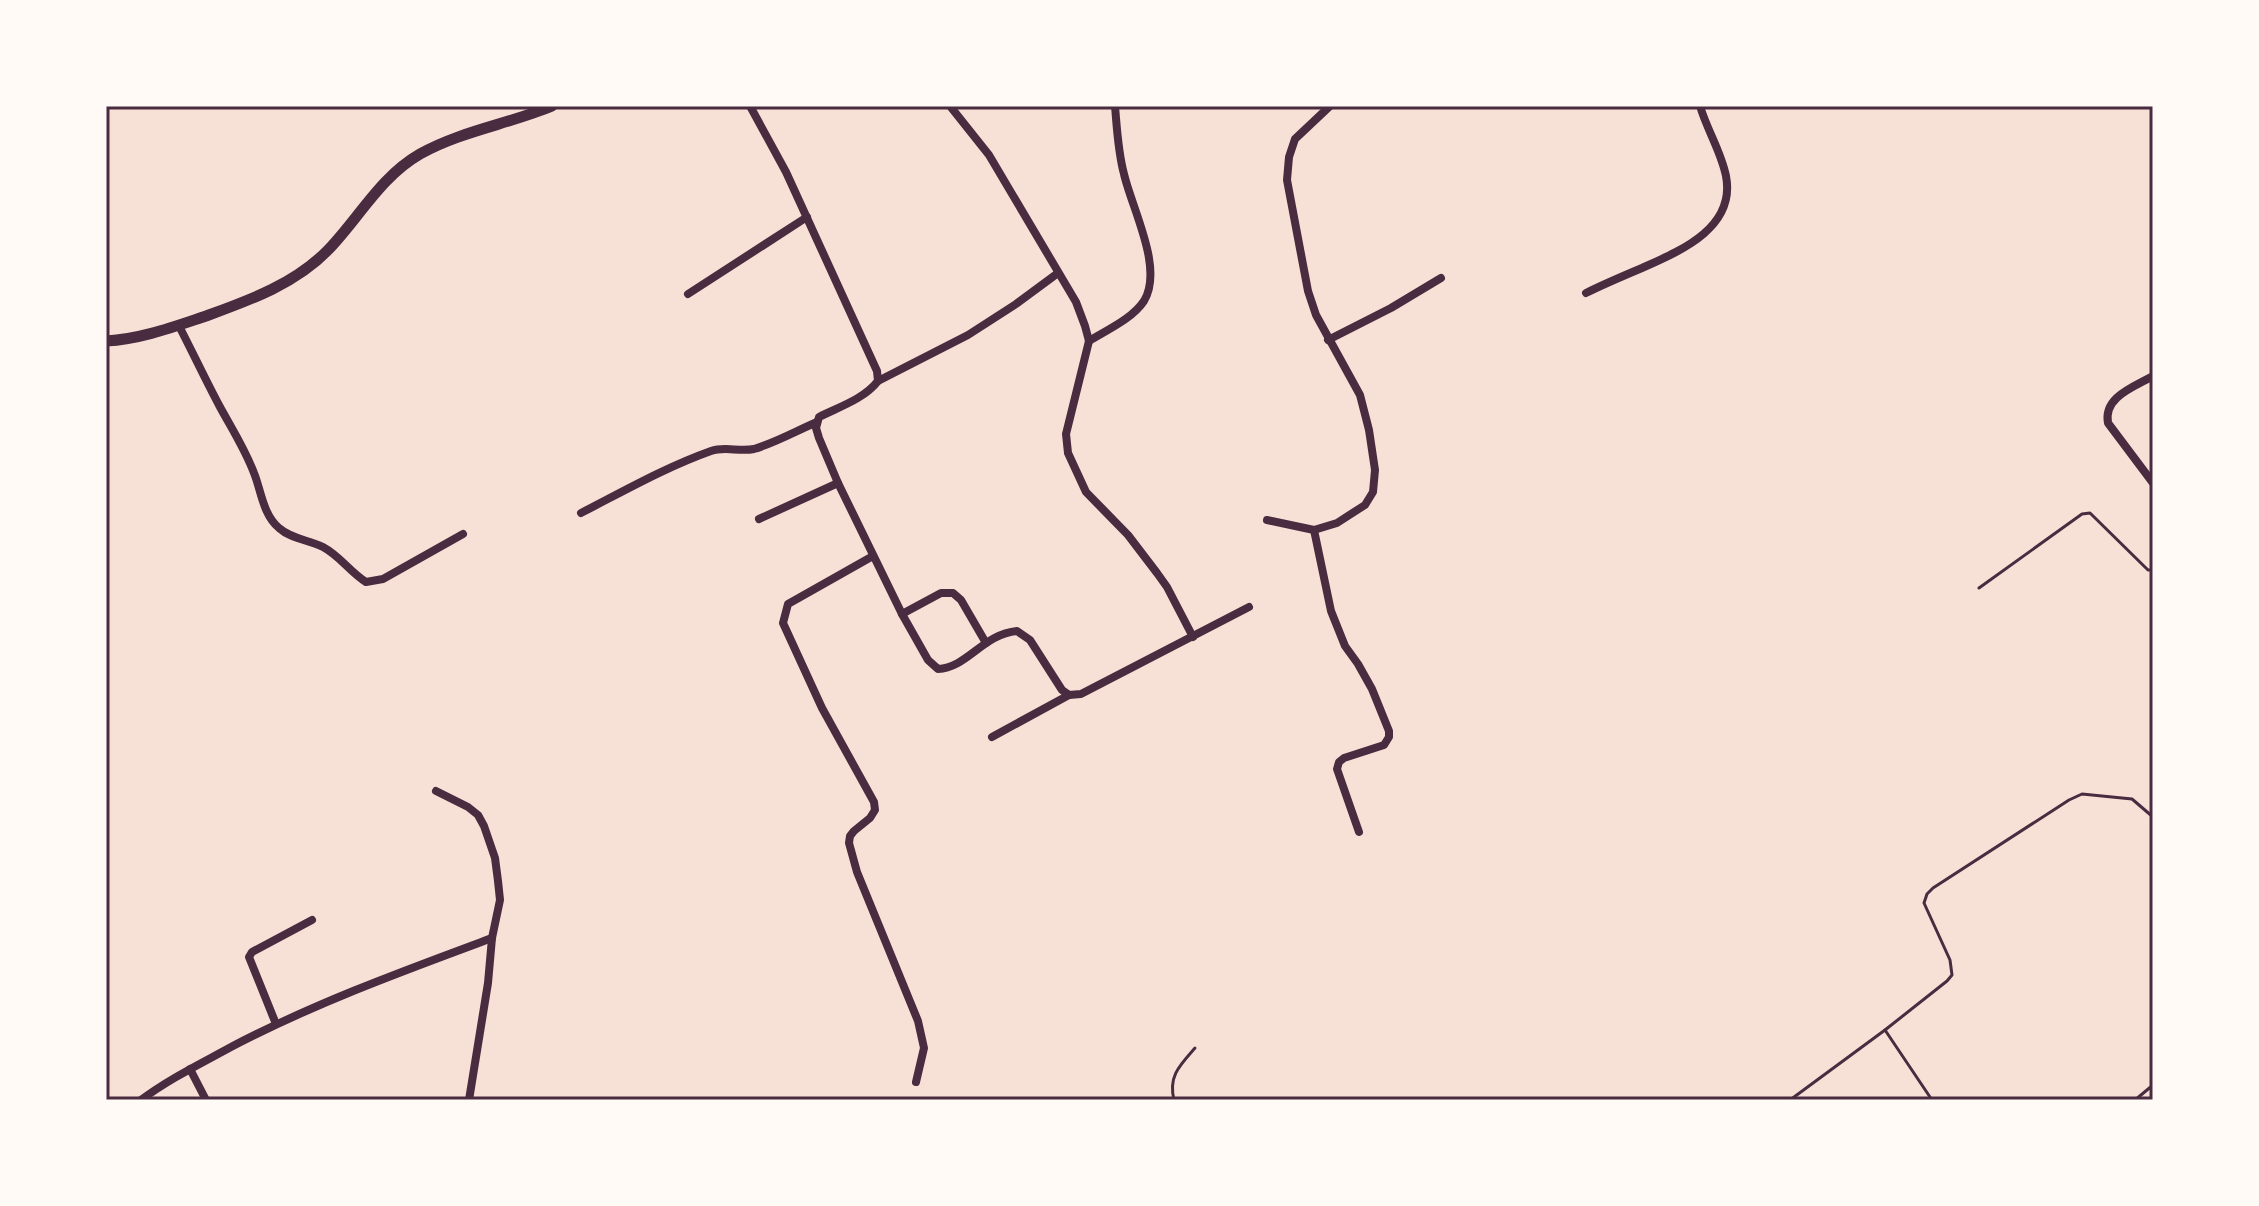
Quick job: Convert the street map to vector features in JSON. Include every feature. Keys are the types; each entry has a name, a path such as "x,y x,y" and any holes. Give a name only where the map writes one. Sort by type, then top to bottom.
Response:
{"street":[{"path":"106,341 143,336 179,326 279,287 329,249 365,203 394,173 420,154 552,106"},
{"path":"750,106 807,217 866,345 878,381"},
{"path":"950,106 989,155 1076,302 1089,341 1066,434 1068,453 1086,492 1128,535 1157,573 1193,637"},
{"path":"1089,341 1128,317 1143,302 1150,285 1151,266 1123,173 1115,106"},
{"path":"1267,520 1314,530 1337,523 1365,505 1373,492 1375,470 1360,395 1316,315 1308,291 1287,180 1289,157 1295,139 1330,106"},
{"path":"1586,293 1693,243 1708,231 1719,216 1726,199 1727,179 1700,106"},
{"path":"688,294 807,217"},
{"path":"1058,273 968,335 878,381 864,395 819,417 817,422 819,438 838,483 928,660 938,669 950,668 1002,632 1017,631 1030,640 1062,690 1069,695"},
{"path":"1328,340 1441,278"},
{"path":"179,326 240,441 268,515 278,527 290,535 323,547 366,582 383,579 463,534"},
{"path":"2153,376 2116,398 2108,406 2106,414 2108,423 2153,483"},
{"path":"581,513 703,454 716,449 741,451 754,448 817,422"},
{"path":"759,519 838,483"},
{"path":"1314,530 1331,611 1345,646 1372,689 1389,731 1384,745 1339,762 1337,769 1359,832"},
{"path":"873,556 788,604 783,623 822,708 874,802 875,810 850,836 849,843 857,872 918,1021 924,1048 916,1082"},
{"path":"902,614 941,593 953,593 961,600 986,643"},
{"path":"992,737 1069,695 1081,694 1249,607"},
{"path":"436,791 478,815 495,858 500,900 469,1100"},
{"path":"276,1024 249,957 252,952 312,920"},
{"path":"141,1100 190,1069 276,1024 375,982 492,938"},
{"path":"190,1069 206,1100"}],"path":[{"path":"1979,588 2082,514 2090,513 2148,570 2153,570"},
{"path":"1790,1100 1885,1030 1952,975 1950,960 1924,903 1933,888 2082,794 2132,799 2153,817"},
{"path":"1885,1030 1932,1100"},
{"path":"1174,1100 1171,1082 1176,1070 1195,1048"},
{"path":"2135,1100 2153,1085"}]}
